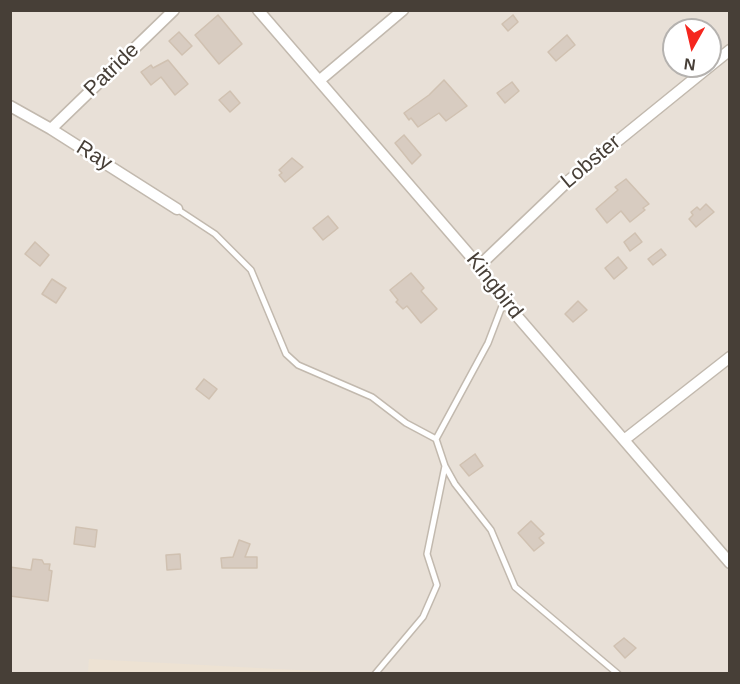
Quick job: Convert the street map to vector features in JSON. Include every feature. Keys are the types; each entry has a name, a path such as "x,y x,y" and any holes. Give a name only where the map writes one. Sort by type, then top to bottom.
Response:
{"street":[{"name":"Patride","path":"51,129 174,10"},
{"name":"Kingbird","path":"258,10 479,266 504,301 729,563"},
{"path":"320,80 403,10"},
{"name":"Lobster","path":"479,266 567,182 695,78"},
{"name":"Ray","path":"10,106 177,208"},
{"path":"624,440 729,357"}],"lane":[{"path":"177,208 215,234 251,270 286,354 298,365 372,397 406,423 436,439 445,466 455,484 491,530 515,587 618,674"},
{"path":"436,439 488,343 504,301"},
{"path":"375,674 423,617 437,585 427,554 445,466"}],"shaded area":[{"path":"11,11 729,11 729,673 11,673"},
{"path":"89,659 334,672 335,673 88,673"}],"building":[{"path":"218,15 242,44 219,64 195,35"},
{"path":"513,15 518,22 508,31 502,24"},
{"path":"179,32 192,46 182,55 169,41"},
{"path":"567,35 575,45 556,61 548,52"},
{"path":"168,60 188,84 175,95 161,77 151,85 141,72 151,65 153,68"},
{"path":"444,80 467,106 446,121 439,113 418,127 404,113 429,95"},
{"path":"512,82 519,91 505,103 497,93"},
{"path":"230,91 240,103 230,112 219,100"},
{"path":"404,135 421,155 412,164 395,143"},
{"path":"292,158 303,167 285,182 279,175 282,173 279,170"},
{"path":"626,179 649,204 630,222 621,211 607,223 596,209 618,190 615,187"},
{"path":"706,204 714,212 696,227 689,219 693,215 691,212 697,207 700,210"},
{"path":"328,216 338,228 323,240 313,228"},
{"path":"635,233 642,242 630,251 624,242"},
{"path":"35,242 49,255 40,266 25,254"},
{"path":"661,249 666,255 653,265 648,259"},
{"path":"618,257 627,268 614,279 605,268"},
{"path":"411,273 424,288 421,291 437,309 421,323 407,306 403,309 396,302 398,300 390,290"},
{"path":"52,279 66,288 56,303 42,294"},
{"path":"578,301 587,310 573,322 565,314"},
{"path":"204,379 217,389 209,399 196,389"},
{"path":"475,454 483,466 469,476 460,465"},
{"path":"531,521 544,534 539,538 544,543 534,551 518,533"},
{"path":"76,527 97,530 95,547 74,544"},
{"path":"239,540 250,544 245,557 257,557 257,568 222,568 221,558 233,557"},
{"path":"180,554 181,569 167,570 166,555"},
{"path":"33,559 50,564 49,570 52,571 48,601 10,596 10,567 31,570"},
{"path":"624,638 636,648 625,658 614,646"}]}
